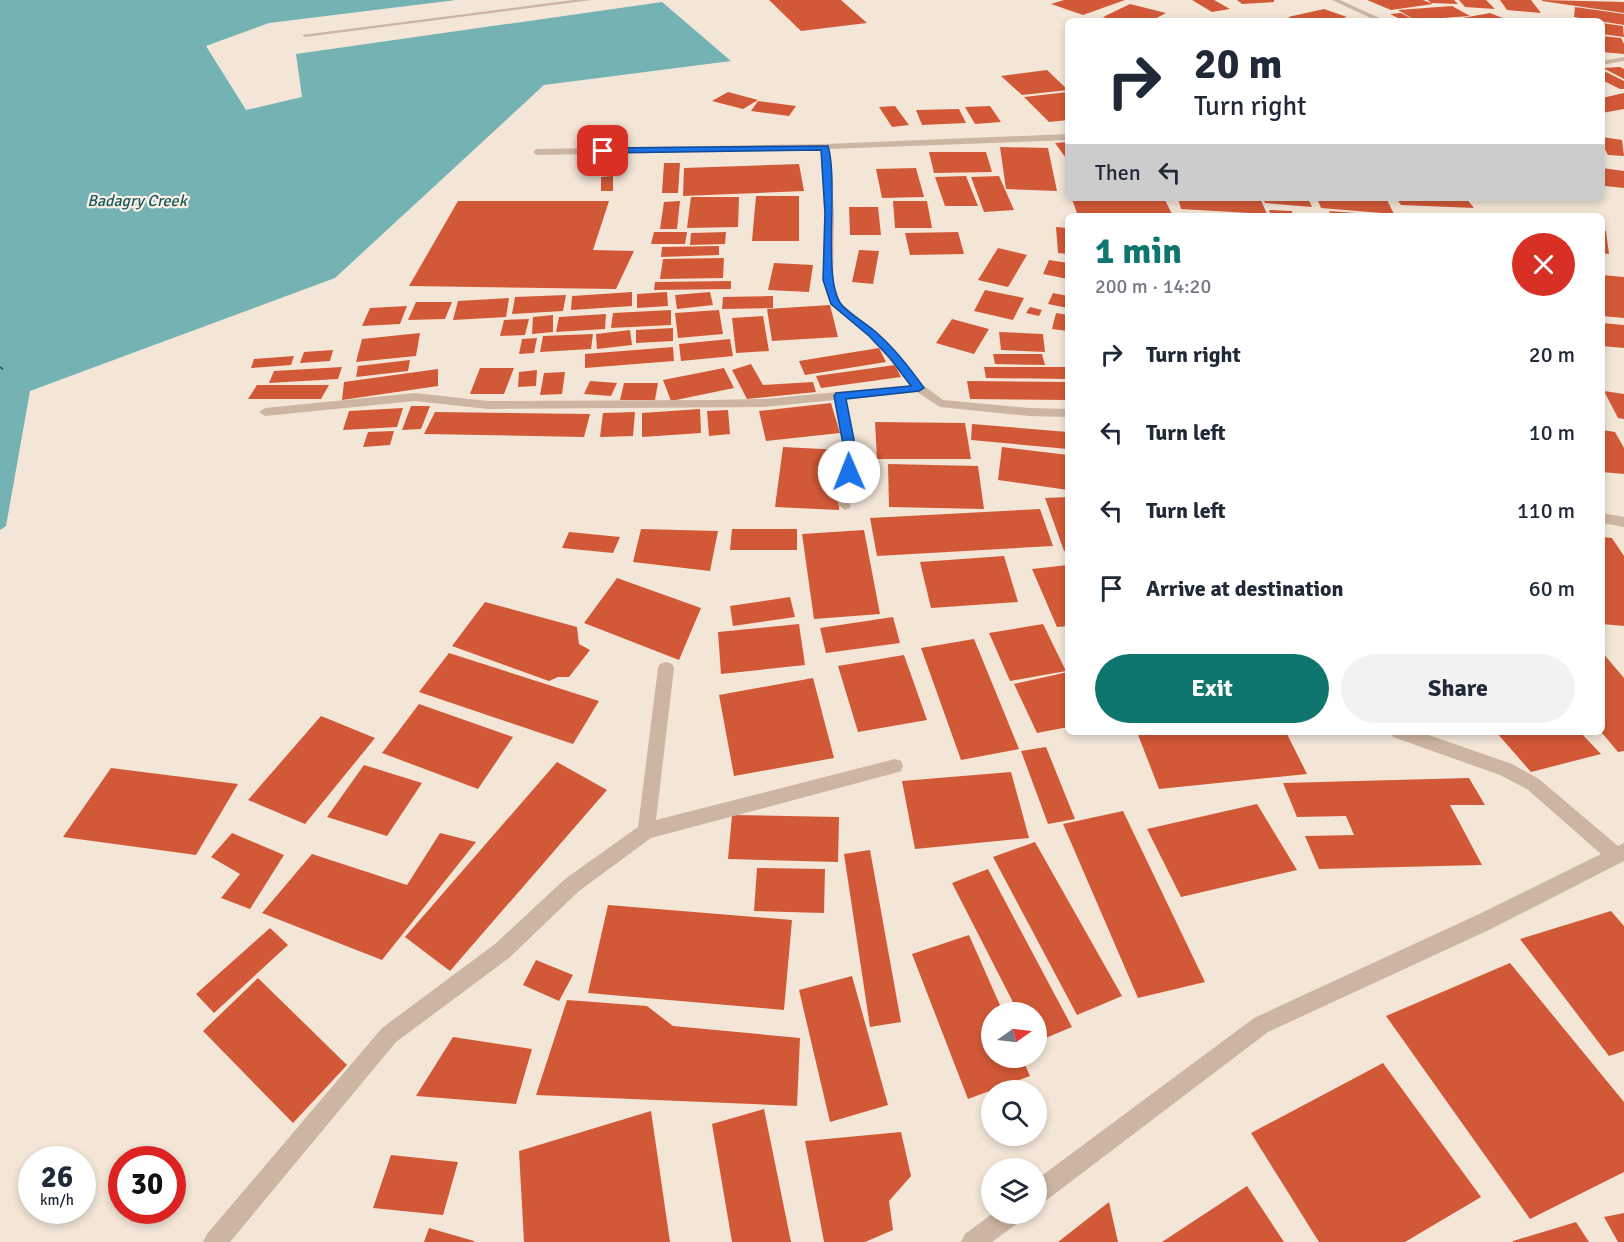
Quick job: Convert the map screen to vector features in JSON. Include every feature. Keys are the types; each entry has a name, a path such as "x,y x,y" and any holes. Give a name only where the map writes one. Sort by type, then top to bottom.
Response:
{"street":[{"path":"304,35 589,0"},
{"path":"1335,0 1376,18"},
{"path":"1605,62 1624,59"},
{"path":"537,152 825,147 1065,137"},
{"path":"825,147 829,213 828,280 836,304 873,334 919,388 940,403 1029,412 1065,413"},
{"path":"265,412 415,397 488,405 764,403 919,388"},
{"path":"840,396 851,455 845,505"},
{"path":"1605,519 1624,522"},
{"path":"646,831 666,668"},
{"path":"1047,1186 1261,1025 1484,922 1620,854 1533,784 1506,769 1408,735"},
{"path":"215,1242 389,1035 502,951 572,885 646,831 895,766"},
{"path":"973,1242 997,1224"}],"water":[{"name":"Badagry Creek","path":"0,0 453,0 268,21 202,45 244,113 306,98 298,55 662,4 728,61 542,83 332,276 25,389 0,526"}],"building":[{"path":"769,0 841,0 867,23 801,31"},
{"path":"1064,0 1125,0 1083,15 1051,4"},
{"path":"1192,0 1214,0 1230,9 1212,12"},
{"path":"1237,0 1274,0 1274,2 1242,4"},
{"path":"1367,0 1423,0 1433,4 1391,10"},
{"path":"1428,0 1454,0 1458,4 1431,3"},
{"path":"1459,0 1486,0 1495,9 1465,7"},
{"path":"1500,0 1531,0 1541,13 1507,10"},
{"path":"1542,1 1624,2 1624,13"},
{"path":"1130,4 1166,13 1157,18 1103,17"},
{"path":"1452,6 1470,16 1412,18 1398,10"},
{"path":"1575,7 1624,14 1624,25 1605,22 1605,18 1574,17"},
{"path":"1324,9 1347,17 1290,18 1288,17"},
{"path":"1401,13 1410,18 1398,18 1390,14"},
{"path":"1490,13 1502,18 1463,18"},
{"path":"1605,23 1623,26 1624,37 1605,34"},
{"path":"1605,36 1621,38 1624,44 1624,54 1605,52"},
{"path":"1605,69 1624,69 1624,79"},
{"path":"1047,70 1065,87 1065,90 1022,95 1001,76"},
{"path":"1605,72 1624,81 1624,89 1605,82"},
{"path":"728,92 758,100 743,109 712,101"},
{"path":"1065,92 1065,120 1049,122 1024,97"},
{"path":"1624,93 1624,109 1605,112 1605,97"},
{"path":"758,101 796,106 789,116 751,111"},
{"path":"895,106 909,125 892,127 879,107"},
{"path":"990,106 1001,122 975,124 965,107"},
{"path":"959,109 966,123 922,125 916,110"},
{"path":"1605,137 1622,140 1624,156 1608,155 1605,150"},
{"path":"1065,142 1065,157 1055,143"},
{"path":"1000,147 1048,148 1057,191 1006,189"},
{"path":"929,152 986,152 992,172 934,173"},
{"path":"664,163 680,163 678,193 662,193"},
{"path":"799,164 804,191 683,196 684,168"},
{"path":"916,168 924,197 882,198 876,169"},
{"path":"1605,168 1624,171 1624,188 1605,186"},
{"path":"613,176 613,191 601,191 601,177"},
{"path":"966,176 978,206 945,206 935,177"},
{"path":"999,176 1014,210 984,212 971,177"},
{"path":"756,196 799,196 799,241 752,241"},
{"path":"691,197 739,197 738,227 687,228"},
{"path":"458,201 609,201 593,250 634,251 616,289 409,286"},
{"path":"680,201 677,229 660,229 664,202"},
{"path":"893,201 927,201 932,228 895,228"},
{"path":"1073,201 1166,201 1172,213 1077,213"},
{"path":"1179,201 1261,201 1267,213 1250,213 1181,209"},
{"path":"1264,201 1309,201 1312,207 1265,203"},
{"path":"1318,201 1388,201 1394,213 1382,213 1321,208"},
{"path":"1398,201 1468,201 1474,208 1401,205"},
{"path":"849,207 878,207 881,235 850,235"},
{"path":"1269,210 1292,211 1292,213 1270,213"},
{"path":"1329,211 1356,213 1330,213"},
{"path":"1056,227 1065,228 1065,254 1058,253"},
{"path":"1605,231 1606,231 1609,254 1605,253"},
{"path":"654,232 687,232 685,244 651,244"},
{"path":"726,232 725,244 690,245 691,233"},
{"path":"958,232 964,254 910,255 905,233"},
{"path":"719,246 719,255 661,257 662,247"},
{"path":"998,248 1027,255 1008,287 978,280"},
{"path":"859,250 879,251 873,284 852,282"},
{"path":"724,258 723,278 660,279 663,259"},
{"path":"1049,260 1065,263 1065,278 1043,274"},
{"path":"774,263 813,265 809,292 768,290"},
{"path":"1605,275 1624,277 1624,318 1605,316"},
{"path":"731,281 731,289 654,290 655,282"},
{"path":"985,290 1024,298 1013,320 974,311"},
{"path":"632,292 632,306 571,310 572,296"},
{"path":"667,292 668,306 637,308 637,294"},
{"path":"710,292 713,305 677,309 675,295"},
{"path":"1053,293 1065,295 1065,307 1048,304"},
{"path":"566,295 563,311 512,314 515,297"},
{"path":"773,296 773,308 722,309 723,297"},
{"path":"509,298 506,317 453,320 458,301"},
{"path":"416,302 452,302 445,319 408,320"},
{"path":"830,305 838,337 772,341 767,309"},
{"path":"407,306 400,324 362,326 370,308"},
{"path":"1030,307 1042,310 1039,316 1026,313"},
{"path":"671,310 671,325 611,328 613,313"},
{"path":"719,310 723,334 678,338 675,313"},
{"path":"1056,313 1065,314 1065,331 1052,329"},
{"path":"606,314 605,329 556,332 559,317"},
{"path":"553,315 553,332 532,334 533,317"},
{"path":"763,316 769,351 736,353 732,318"},
{"path":"529,319 525,335 500,336 504,320"},
{"path":"952,319 989,329 974,354 936,343"},
{"path":"1605,323 1624,325 1624,348 1605,346"},
{"path":"673,328 673,341 636,343 636,330"},
{"path":"630,330 632,345 597,349 596,334"},
{"path":"999,332 1043,334 1045,352 1001,350"},
{"path":"420,333 416,356 356,362 362,339"},
{"path":"593,334 591,349 540,352 543,336"},
{"path":"537,338 534,353 519,354 522,339"},
{"path":"730,339 733,356 681,361 679,344"},
{"path":"673,347 674,361 585,368 585,354"},
{"path":"879,348 886,362 805,375 799,361"},
{"path":"333,350 330,361 300,363 304,352"},
{"path":"993,354 1042,354 1045,365 995,364"},
{"path":"294,356 291,365 251,368 254,359"},
{"path":"410,360 408,371 356,377 358,366"},
{"path":"751,364 763,385 813,382 816,392 747,399 732,370"},
{"path":"895,365 901,377 821,388 816,376"},
{"path":"342,367 338,379 269,383 274,371"},
{"path":"984,367 1065,367 1065,379 986,378"},
{"path":"480,368 514,368 504,394 470,394"},
{"path":"724,368 734,388 671,401 663,380"},
{"path":"438,369 438,386 342,400 344,382"},
{"path":"537,370 536,386 518,387 519,372"},
{"path":"565,372 562,394 540,395 544,373"},
{"path":"590,381 617,383 611,396 584,394"},
{"path":"967,381 1065,382 1065,400 970,399"},
{"path":"624,383 658,383 655,400 620,400"},
{"path":"257,385 329,385 321,399 248,399"},
{"path":"1605,391 1624,394 1624,419 1618,418"},
{"path":"831,403 840,433 766,441 759,411"},
{"path":"411,406 430,406 421,429 402,430"},
{"path":"403,408 397,427 343,430 349,411"},
{"path":"700,409 701,433 642,437 642,413"},
{"path":"728,410 730,434 709,436 707,411"},
{"path":"435,412 590,414 584,437 424,434"},
{"path":"635,412 633,436 600,437 603,413"},
{"path":"875,422 965,423 971,459 877,459"},
{"path":"972,424 1065,432 1065,449 971,440"},
{"path":"1605,430 1615,432 1624,448 1624,474 1605,472"},
{"path":"394,431 390,445 363,447 368,432"},
{"path":"783,447 843,450 839,510 775,507"},
{"path":"1002,447 1065,455 1065,490 998,480"},
{"path":"888,464 978,466 984,509 889,507"},
{"path":"1065,497 1065,551 1064,551 1045,498"},
{"path":"1040,509 1053,546 877,556 870,518"},
{"path":"641,529 718,531 710,571 633,562"},
{"path":"732,529 797,529 797,550 730,550"},
{"path":"864,530 880,614 814,619 802,534"},
{"path":"569,532 620,537 613,553 562,548"},
{"path":"1605,537 1612,538 1624,556 1624,626 1605,624"},
{"path":"1004,556 1018,602 931,608 920,562"},
{"path":"1065,565 1065,626 1057,627 1032,569"},
{"path":"617,578 701,608 679,660 584,623"},
{"path":"790,597 795,617 733,626 730,606"},
{"path":"485,602 577,627 579,644 590,650 569,677 558,677 549,681 452,646"},
{"path":"893,617 900,643 826,653 820,628"},
{"path":"799,624 805,665 721,674 718,632"},
{"path":"1043,624 1065,671 1010,681 989,633"},
{"path":"974,639 1019,749 961,760 921,648"},
{"path":"449,653 599,701 573,744 419,692"},
{"path":"904,655 927,720 858,732 838,666"},
{"path":"1605,656 1624,678 1624,751 1618,752 1604,735"},
{"path":"1065,673 1065,728 1037,733 1014,684"},
{"path":"813,678 834,758 734,776 719,695"},
{"path":"419,704 513,737 478,789 382,753"},
{"path":"321,716 375,738 305,824 248,800"},
{"path":"1138,735 1288,735 1307,774 1159,789"},
{"path":"1499,735 1583,735 1601,754 1531,772"},
{"path":"1046,747 1075,819 1048,824 1021,751"},
{"path":"557,762 607,790 450,971 405,937"},
{"path":"364,765 422,783 387,836 327,817"},
{"path":"111,768 238,784 196,855 63,837"},
{"path":"1011,772 1029,838 915,849 902,781"},
{"path":"1469,778 1485,805 1450,805 1482,865 1319,869 1305,836 1354,835 1346,816 1297,817 1283,783"},
{"path":"1257,804 1297,870 1181,897 1147,829"},
{"path":"1123,811 1205,982 1138,998 1063,824"},
{"path":"732,815 839,817 838,862 728,859"},
{"path":"232,833 284,855 250,909 221,898 240,874 211,857"},
{"path":"440,833 476,842 382,960 262,913 312,854 407,885"},
{"path":"1035,842 1122,996 1077,1015 993,857"},
{"path":"870,850 901,1022 870,1027 844,854"},
{"path":"757,868 825,869 824,913 754,911"},
{"path":"988,869 1072,1027 1047,1037 1047,1002 1013,1002 952,883"},
{"path":"608,905 792,920 784,1010 588,993"},
{"path":"1611,911 1624,926 1624,1051 1609,1056 1520,939"},
{"path":"270,928 288,945 214,1013 196,994"},
{"path":"969,935 999,1002 981,1002 981,1068 1026,1068 1030,1076 1019,1080 981,1080 981,1094 968,1099 912,954"},
{"path":"536,960 573,975 559,1001 523,985"},
{"path":"1510,963 1624,1102 1624,1172 1530,1219 1386,1016"},
{"path":"852,976 888,1105 830,1122 799,990"},
{"path":"258,978 347,1065 293,1123 203,1031"},
{"path":"567,1000 647,1006 673,1026 800,1038 797,1106 536,1095"},
{"path":"453,1037 532,1049 516,1104 416,1096"},
{"path":"1383,1063 1481,1197 1405,1242 1319,1242 1251,1133"},
{"path":"764,1109 791,1242 732,1242 712,1124"},
{"path":"651,1111 670,1242 524,1242 519,1151"},
{"path":"901,1132 911,1176 889,1201 893,1230 865,1242 824,1242 805,1141"},
{"path":"391,1155 458,1162 443,1215 373,1208"},
{"path":"1247,1186 1284,1242 1162,1242"},
{"path":"1109,1202 1118,1242 1058,1242"},
{"path":"1624,1213 1624,1242 1618,1242 1604,1217"},
{"path":"1576,1222 1589,1242 1513,1242 1513,1241"},
{"path":"429,1228 474,1241 474,1242 424,1242"}],"waterway":[{"path":"0,526 25,389 332,276 542,83 728,61 662,4 298,55 306,98 244,113 202,45 268,21 453,0"}],"ferry route":[{"path":"0,367 4,370"}],"route":[{"path":"603,151 825,147 829,213 828,280 836,304 873,334 919,388 840,396 851,455 849,472"}]}
